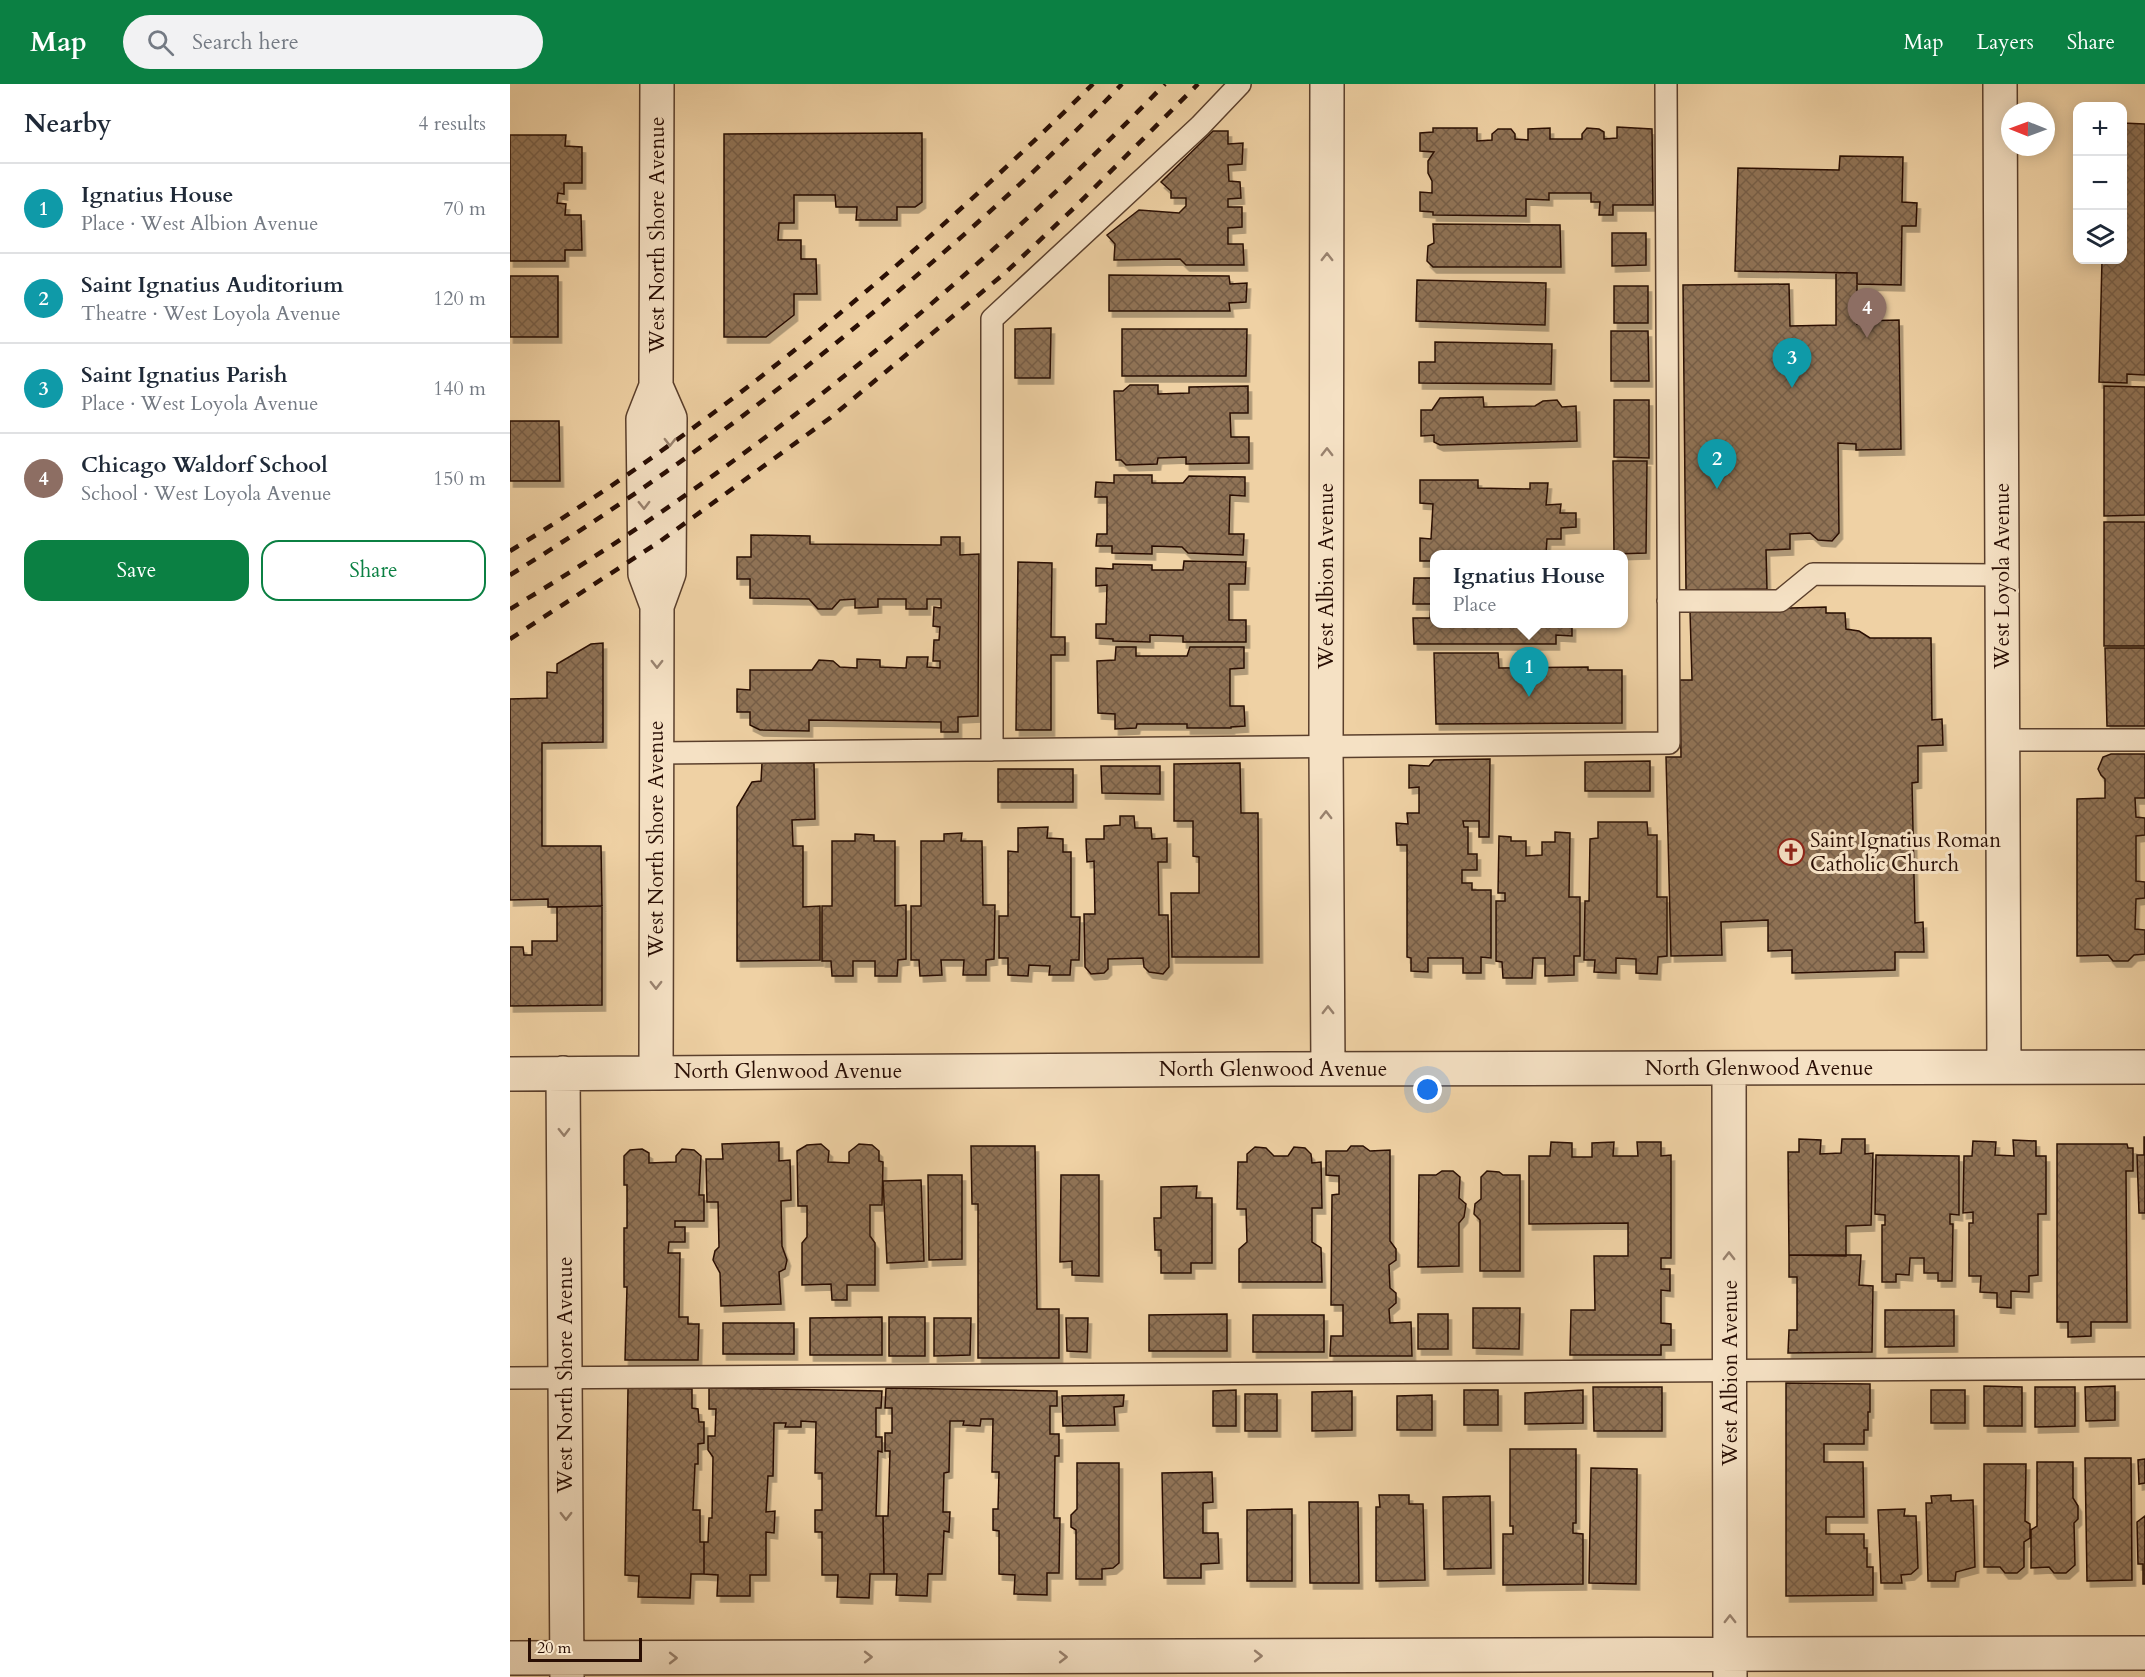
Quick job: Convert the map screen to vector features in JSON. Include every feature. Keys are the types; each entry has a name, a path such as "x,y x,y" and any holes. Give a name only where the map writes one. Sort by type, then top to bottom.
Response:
{"street":[{"name":"West North Shore Avenue","path":"656,1072 657,606 669,573 670,418 656,386 657,84"},
{"name":"West Albion Avenue","path":"1327,84 1328,1069"},
{"name":"West Loyola Avenue","path":"2000,84 2004,1067"},
{"name":"North Glenwood Avenue","path":"510,1074 2145,1067"},
{"name":"West Albion Avenue","path":"1729,1068 1730,1666"},
{"name":"West North Shore Avenue","path":"563,1073 567,1667"},
{"path":"510,1658 567,1667 1730,1666 2145,1653"}],"lane":[{"path":"992,750 992,319 1200,126 1240,84"},
{"path":"657,753 1669,743 1666,84"},
{"path":"1668,601 1780,601 1813,574 2002,575"},
{"path":"2003,740 2145,740"},
{"path":"510,1378 2145,1368"}],"building":[{"path":"2127,123 2145,124 2145,375 2127,374 2127,383 2099,382 2102,264 2127,264"},
{"path":"1617,127 1652,129 1653,205 1613,205 1613,215 1599,215 1600,202 1591,202 1591,193 1549,193 1549,200 1526,199 1526,216 1433,215 1433,212 1420,211 1420,192 1432,193 1428,161 1434,152 1420,151 1420,133 1433,132 1433,128 1477,128 1477,141 1492,140 1492,134 1498,129 1511,129 1515,134 1515,139 1528,140 1528,129 1550,128 1550,139 1582,139 1582,134 1587,128 1604,132 1604,139 1617,138"},
{"path":"1213,131 1228,131 1228,144 1243,143 1242,164 1228,165 1229,181 1240,182 1241,198 1228,199 1228,207 1242,207 1242,227 1228,228 1228,244 1243,244 1244,265 1186,265 1180,259 1114,260 1115,244 1107,235 1139,210 1179,213 1186,206 1186,198 1171,198 1171,191 1161,182"},
{"path":"922,133 922,202 915,207 897,207 897,220 856,220 857,207 836,207 835,195 794,195 794,223 779,223 778,240 801,240 801,259 816,259 817,294 794,294 794,315 766,337 724,337 724,134"},
{"path":"510,135 566,135 565,146 582,147 582,183 564,183 564,194 558,193 557,203 566,204 565,215 581,215 582,250 565,250 565,261 510,261"},
{"path":"1840,156 1903,157 1902,202 1917,203 1916,226 1902,226 1901,285 1857,284 1857,273 1735,271 1738,168 1839,170"},
{"path":"1433,224 1560,225 1561,267 1433,267 1427,261 1428,246 1434,243"},
{"path":"1612,233 1646,233 1646,265 1612,266"},
{"path":"1836,273 1857,273 1857,325 1858,321 1899,320 1901,449 1856,450 1856,444 1838,443 1839,533 1832,541 1818,540 1810,533 1790,534 1790,549 1766,550 1767,589 1686,590 1683,285 1789,284 1790,326 1836,325"},
{"path":"1109,275 1229,276 1230,284 1247,283 1246,302 1229,303 1230,311 1109,311"},
{"path":"510,276 558,276 558,337 510,337"},
{"path":"1417,280 1546,283 1545,325 1416,321"},
{"path":"1614,286 1648,286 1648,323 1614,323"},
{"path":"1051,328 1050,378 1015,378 1015,329"},
{"path":"1122,329 1247,329 1246,376 1122,376"},
{"path":"1611,331 1648,331 1649,381 1611,381"},
{"path":"1435,342 1552,344 1551,384 1419,383 1419,362 1435,362"},
{"path":"1130,385 1158,385 1158,394 1189,393 1189,387 1248,386 1248,413 1230,413 1231,437 1249,437 1249,463 1186,464 1186,457 1158,458 1157,464 1126,465 1121,460 1116,460 1114,391 1123,391"},
{"path":"2104,386 2145,387 2145,515 2104,516"},
{"path":"1483,397 1484,407 1535,406 1543,401 1557,400 1562,407 1576,406 1577,441 1440,445 1434,442 1434,435 1421,436 1421,410 1432,410 1440,398"},
{"path":"1614,400 1649,400 1649,458 1614,457"},
{"path":"510,421 559,421 560,481 510,481"},
{"path":"1613,461 1647,461 1646,553 1628,554 1628,550 1614,550"},
{"path":"1114,475 1152,475 1152,483 1183,483 1189,476 1245,477 1245,496 1230,495 1229,534 1244,534 1243,555 1188,553 1182,547 1152,546 1152,554 1112,553 1112,546 1096,546 1097,534 1107,534 1107,497 1095,497 1096,482 1114,483"},
{"path":"1420,480 1478,480 1478,488 1530,489 1530,483 1548,483 1546,505 1561,504 1560,513 1576,513 1576,527 1561,528 1561,539 1547,539 1546,550 1430,550 1430,561 1420,561 1420,538 1431,539 1433,504 1420,503"},
{"path":"2104,522 2145,522 2145,646 2104,646"},
{"path":"751,535 810,536 810,544 941,545 941,537 960,537 960,555 979,554 978,716 958,717 958,732 941,732 941,722 809,720 809,731 760,730 750,725 750,712 737,712 737,689 750,690 750,670 812,670 819,660 833,661 840,667 857,668 857,659 880,660 880,667 906,668 907,657 928,657 927,667 940,668 940,661 933,661 934,640 939,640 940,627 933,626 934,607 941,608 941,599 927,599 927,609 906,609 906,599 878,599 878,607 855,608 855,599 840,600 832,609 818,609 809,599 750,598 750,579 737,579 737,557 751,557"},
{"path":"1184,561 1246,562 1245,584 1229,584 1229,620 1246,620 1246,642 1183,642 1183,636 1150,635 1150,642 1096,638 1096,624 1106,624 1107,585 1096,586 1096,568 1113,569 1113,564 1152,565 1152,570 1183,570"},
{"path":"1018,562 1052,563 1051,637 1065,637 1065,655 1051,655 1051,730 1016,730"},
{"path":"1414,578 1430,578 1430,604 1413,604"},
{"name":"Saint Ignatius Roman Catholic Church","path":"1826,607 1826,613 1845,613 1846,629 1859,631 1870,638 1931,638 1932,720 1942,719 1943,745 1918,746 1918,782 1912,783 1915,923 1923,922 1924,952 1895,952 1895,970 1792,973 1792,950 1768,951 1768,920 1721,922 1722,955 1671,956 1666,757 1681,757 1680,680 1692,680 1690,611"},
{"path":"1413,618 1430,618 1430,628 1572,628 1572,636 1556,635 1556,644 1414,644"},
{"path":"603,643 603,742 542,743 542,846 601,846 602,906 548,907 548,899 510,900 510,699 547,698 547,672 557,673 557,664 591,644"},
{"path":"1116,647 1136,647 1136,656 1187,656 1190,647 1244,647 1244,668 1230,669 1230,706 1244,706 1245,726 1187,728 1187,724 1137,724 1136,728 1115,729 1115,714 1098,713 1097,661 1115,660"},
{"path":"2105,648 2145,648 2145,726 2107,726"},
{"path":"1434,653 1498,653 1499,668 1588,667 1588,670 1622,670 1622,723 1436,724"},
{"path":"2111,754 2145,754 2145,798 2135,798 2136,817 2145,818 2145,835 2136,836 2136,881 2145,882 2145,898 2136,899 2135,929 2145,930 2145,954 2134,955 2128,961 2113,961 2108,955 2077,956 2077,799 2105,798 2105,779 2098,769 2103,757"},
{"path":"1490,759 1489,837 1479,837 1479,821 1463,821 1464,827 1468,827 1468,854 1477,854 1477,870 1462,870 1462,883 1472,883 1472,890 1491,890 1491,958 1481,957 1481,973 1463,973 1463,958 1428,958 1428,972 1411,971 1411,958 1407,957 1407,845 1397,845 1396,823 1408,824 1407,813 1419,813 1419,787 1409,788 1409,765 1429,766 1434,760"},
{"path":"1650,761 1650,791 1585,791 1585,762"},
{"path":"762,763 814,763 815,819 792,820 793,846 803,846 803,907 820,906 820,960 737,961 737,807 752,782 761,781"},
{"path":"1240,763 1241,813 1258,813 1259,957 1172,957 1171,893 1199,893 1199,857 1193,856 1193,821 1174,821 1174,764"},
{"path":"1101,766 1160,766 1160,794 1102,793"},
{"path":"998,769 1073,769 1073,802 998,802"},
{"path":"1120,816 1134,816 1135,828 1151,828 1152,839 1167,838 1167,862 1158,862 1159,915 1168,915 1169,967 1163,974 1149,972 1144,967 1143,958 1108,959 1108,969 1104,973 1091,974 1085,967 1084,914 1095,914 1094,861 1087,862 1086,839 1104,839 1104,826 1120,825"},
{"path":"1598,822 1647,822 1648,835 1657,835 1657,897 1667,897 1667,956 1658,957 1657,974 1636,973 1636,959 1616,958 1616,973 1594,972 1595,960 1584,960 1585,901 1589,901 1590,839 1598,838"},
{"path":"1048,827 1047,838 1063,839 1063,852 1071,852 1071,917 1080,917 1079,960 1071,960 1070,975 1049,975 1050,966 1029,965 1028,976 1008,975 1008,958 999,958 999,916 1008,916 1008,851 1018,852 1018,828"},
{"path":"1555,832 1570,833 1569,897 1580,897 1580,956 1574,956 1574,975 1545,976 1545,958 1533,958 1532,978 1503,978 1502,962 1496,961 1496,901 1505,901 1505,893 1498,893 1499,836 1511,837 1511,841 1526,841 1526,856 1542,855 1542,842 1555,842"},
{"path":"962,833 961,841 982,841 983,905 995,905 994,959 986,960 986,975 963,975 964,960 941,960 942,975 920,976 919,960 911,960 911,906 921,906 921,841 944,841 944,834"},
{"path":"855,834 874,835 874,841 895,841 895,906 906,905 906,959 898,960 897,976 875,976 875,961 853,961 853,976 832,976 831,961 822,961 822,906 832,906 832,841 855,841"},
{"path":"602,906 602,1005 510,1006 510,947 523,947 524,955 532,955 532,941 557,941 557,907"},
{"path":"2144,1137 2145,1213 2139,1213 2137,1155 2144,1155"},
{"path":"1799,1139 1821,1140 1820,1154 1841,1153 1842,1139 1865,1139 1865,1154 1873,1153 1871,1225 1846,1226 1846,1256 1789,1255 1788,1152 1799,1152"},
{"path":"2013,1140 2036,1141 2036,1156 2046,1156 2046,1214 2038,1214 2038,1275 2029,1276 2029,1292 2011,1291 2011,1308 1997,1307 1997,1293 1980,1292 1981,1276 1969,1276 1969,1223 1973,1223 1973,1212 1963,1213 1964,1156 1972,1156 1973,1141 1996,1142 1995,1155 2014,1156"},
{"path":"779,1142 779,1161 790,1160 791,1200 781,1201 782,1246 787,1260 785,1269 779,1272 781,1304 721,1306 720,1273 713,1260 715,1251 719,1247 718,1202 707,1202 706,1159 723,1159 722,1144"},
{"path":"1551,1142 1572,1143 1572,1157 1592,1157 1592,1143 1614,1142 1613,1156 1638,1156 1637,1142 1661,1142 1661,1156 1671,1155 1671,1258 1661,1258 1661,1269 1670,1269 1670,1291 1661,1290 1661,1323 1671,1324 1671,1345 1661,1345 1661,1355 1570,1355 1571,1310 1595,1310 1594,1256 1628,1256 1628,1223 1529,1224 1529,1156 1550,1156"},
{"path":"821,1144 829,1151 828,1162 849,1163 849,1152 859,1144 872,1145 879,1151 879,1161 883,1162 882,1205 870,1205 870,1236 875,1243 875,1285 847,1285 847,1300 832,1300 831,1284 802,1285 802,1243 807,1237 807,1206 798,1206 797,1151 807,1145"},
{"path":"2057,1144 2127,1144 2128,1148 2133,1148 2133,1171 2126,1171 2127,1322 2091,1322 2091,1336 2068,1337 2068,1322 2057,1322"},
{"path":"971,1146 1035,1146 1037,1309 1059,1309 1059,1358 978,1358 978,1204 972,1204"},
{"path":"1351,1146 1363,1146 1370,1151 1390,1150 1390,1241 1396,1249 1396,1260 1389,1265 1390,1288 1396,1293 1396,1303 1389,1309 1390,1323 1411,1322 1412,1356 1330,1356 1331,1336 1343,1336 1343,1305 1331,1305 1332,1195 1339,1194 1339,1176 1326,1175 1326,1151 1347,1151"},
{"path":"1255,1147 1266,1148 1274,1156 1288,1156 1294,1147 1305,1148 1311,1154 1312,1163 1321,1162 1322,1208 1312,1208 1312,1242 1321,1248 1322,1282 1239,1282 1239,1249 1247,1242 1246,1209 1237,1209 1238,1162 1247,1162 1247,1154"},
{"path":"642,1149 649,1153 649,1163 676,1162 676,1156 682,1149 694,1150 701,1156 699,1195 704,1195 704,1221 675,1221 675,1227 685,1227 685,1242 669,1242 668,1253 680,1253 679,1317 688,1317 688,1324 699,1324 698,1360 625,1360 627,1287 624,1287 624,1228 627,1228 627,1185 624,1185 624,1156 630,1150"},
{"path":"1876,1155 1959,1156 1959,1215 1950,1214 1950,1224 1953,1224 1952,1281 1938,1281 1938,1273 1924,1273 1924,1258 1910,1258 1909,1275 1896,1274 1896,1282 1882,1282 1882,1225 1885,1225 1885,1215 1875,1214"},
{"path":"1442,1171 1453,1171 1460,1177 1459,1198 1466,1204 1464,1217 1459,1223 1459,1266 1418,1267 1419,1175 1436,1175"},
{"path":"1487,1171 1499,1172 1503,1175 1520,1175 1520,1271 1480,1271 1480,1220 1474,1214 1475,1204 1481,1199 1481,1177"},
{"path":"928,1175 962,1175 962,1259 929,1260"},
{"path":"1061,1175 1099,1175 1099,1276 1072,1275 1072,1261 1060,1262"},
{"path":"921,1180 924,1261 887,1263 883,1181"},
{"path":"1197,1186 1196,1198 1212,1198 1212,1263 1191,1263 1191,1273 1161,1273 1161,1250 1155,1250 1154,1218 1161,1218 1161,1187"},
{"path":"1789,1255 1861,1255 1859,1285 1873,1286 1872,1352 1788,1353 1789,1330 1797,1330 1797,1277 1789,1277"},
{"path":"1473,1308 1520,1308 1519,1349 1473,1348"},
{"path":"1885,1310 1954,1310 1954,1346 1885,1347"},
{"path":"1227,1314 1227,1351 1149,1351 1149,1315"},
{"path":"1418,1314 1448,1314 1448,1349 1418,1349"},
{"path":"1253,1315 1324,1315 1324,1352 1253,1352"},
{"path":"882,1317 882,1355 810,1355 810,1318"},
{"path":"889,1317 925,1317 925,1356 889,1356"},
{"path":"934,1318 971,1318 970,1355 934,1356"},
{"path":"1066,1318 1088,1318 1087,1352 1067,1351"},
{"path":"723,1323 794,1323 794,1354 723,1354"},
{"path":"1786,1383 1870,1384 1870,1412 1868,1412 1868,1430 1864,1430 1864,1444 1824,1444 1824,1462 1863,1462 1864,1517 1826,1517 1826,1534 1864,1534 1867,1567 1873,1567 1873,1595 1786,1596"},
{"path":"1984,1386 2022,1387 2022,1426 1984,1426"},
{"path":"2115,1386 2115,1420 2086,1421 2085,1387"},
{"path":"1593,1387 1662,1387 1662,1431 1594,1431"},
{"path":"2035,1387 2075,1387 2075,1426 2035,1427"},
{"path":"628,1388 692,1389 692,1408 698,1409 699,1422 704,1422 704,1443 698,1444 698,1464 695,1464 693,1510 700,1510 700,1542 704,1542 704,1574 691,1574 690,1598 638,1597 639,1576 625,1575"},
{"path":"709,1388 882,1391 881,1408 876,1408 876,1437 882,1437 882,1452 878,1451 876,1516 883,1516 884,1574 870,1574 869,1598 837,1597 838,1575 822,1575 822,1532 815,1532 815,1510 822,1510 822,1473 815,1473 816,1422 801,1421 801,1427 785,1427 786,1423 774,1423 773,1476 768,1476 766,1512 775,1511 774,1533 766,1532 766,1575 750,1575 750,1596 717,1596 718,1575 704,1574 704,1542 708,1542 709,1518 712,1518 713,1457 708,1450 708,1436 715,1436 716,1409 709,1409"},
{"path":"886,1388 1057,1391 1057,1406 1050,1406 1050,1434 1059,1434 1059,1456 1055,1456 1054,1518 1060,1518 1059,1573 1047,1573 1047,1595 1014,1594 1015,1575 999,1574 999,1531 993,1530 993,1509 998,1509 999,1472 992,1472 993,1419 981,1419 980,1426 963,1425 964,1421 950,1421 949,1472 944,1473 943,1512 950,1512 949,1532 944,1531 942,1574 928,1574 927,1596 896,1595 897,1574 884,1574 883,1516 888,1516 890,1451 885,1451 885,1433 892,1433 892,1408 885,1408"},
{"path":"1236,1390 1236,1426 1213,1426 1213,1391"},
{"path":"1464,1390 1498,1390 1498,1425 1464,1425"},
{"path":"1583,1390 1583,1423 1525,1424 1525,1393"},
{"path":"1931,1390 1965,1390 1965,1423 1931,1423"},
{"path":"1352,1391 1352,1430 1312,1431 1312,1392"},
{"path":"1245,1394 1277,1394 1277,1431 1245,1431"},
{"path":"1124,1395 1123,1406 1114,1407 1115,1425 1063,1426 1062,1396"},
{"path":"1432,1395 1432,1430 1397,1430 1397,1396"},
{"path":"1510,1449 1576,1449 1576,1523 1573,1523 1573,1533 1583,1534 1583,1584 1503,1585 1503,1534 1513,1534 1513,1526 1510,1526"},
{"path":"2085,1458 2131,1458 2132,1580 2087,1581"},
{"path":"2145,1459 2145,1483 2139,1484 2138,1460"},
{"path":"2037,1462 2073,1462 2073,1498 2078,1506 2078,1519 2074,1523 2075,1565 2066,1573 2054,1573 2049,1567 2031,1568 2031,1530 2037,1526"},
{"path":"1077,1463 1119,1463 1119,1563 1113,1568 1102,1569 1102,1579 1076,1579 1076,1530 1071,1527 1071,1515 1077,1509"},
{"path":"1984,1464 2026,1464 2025,1521 2030,1524 2030,1538 2024,1542 2024,1567 2017,1573 2005,1573 2000,1567 1984,1567"},
{"path":"1591,1468 1637,1469 1636,1584 1589,1583"},
{"path":"1212,1472 1213,1502 1203,1503 1203,1533 1218,1533 1219,1563 1201,1564 1201,1578 1164,1578 1162,1473"},
{"path":"1379,1495 1409,1495 1409,1504 1423,1504 1425,1580 1376,1581 1376,1507 1380,1507"},
{"path":"1951,1495 1951,1501 1973,1500 1975,1567 1956,1572 1955,1581 1928,1581 1926,1503 1932,1503 1931,1496"},
{"path":"1490,1496 1491,1568 1444,1569 1443,1497"},
{"path":"1309,1502 1358,1502 1359,1583 1310,1583"},
{"path":"1292,1509 1292,1581 1247,1581 1247,1510"},
{"path":"1905,1509 1904,1516 1916,1516 1918,1568 1911,1574 1901,1575 1902,1583 1881,1583 1878,1510"},
{"path":"2145,1516 2145,1584 2143,1584 2143,1564 2138,1564 2137,1522"}],"railway":[{"path":"510,551 665,448 815,334 958,212 1093,84"},
{"path":"510,575 662,475 760,403 856,327 987,214 1122,84"},
{"path":"510,609 599,553 686,494 771,433 854,368 1014,231 1165,84"},
{"path":"510,639 659,542 830,418 1005,273 1074,208 1198,84"}],"place":[{"name":"Chicago Waldorf School","path":"1867,338"},
{"name":"Saint Ignatius Parish","path":"1792,388"},
{"name":"Saint Ignatius Auditorium","path":"1717,489"},
{"name":"Ignatius House","path":"1529,697"},
{"name":"Saint Ignatius Roman Catholic Church","path":"1791,852"}]}
